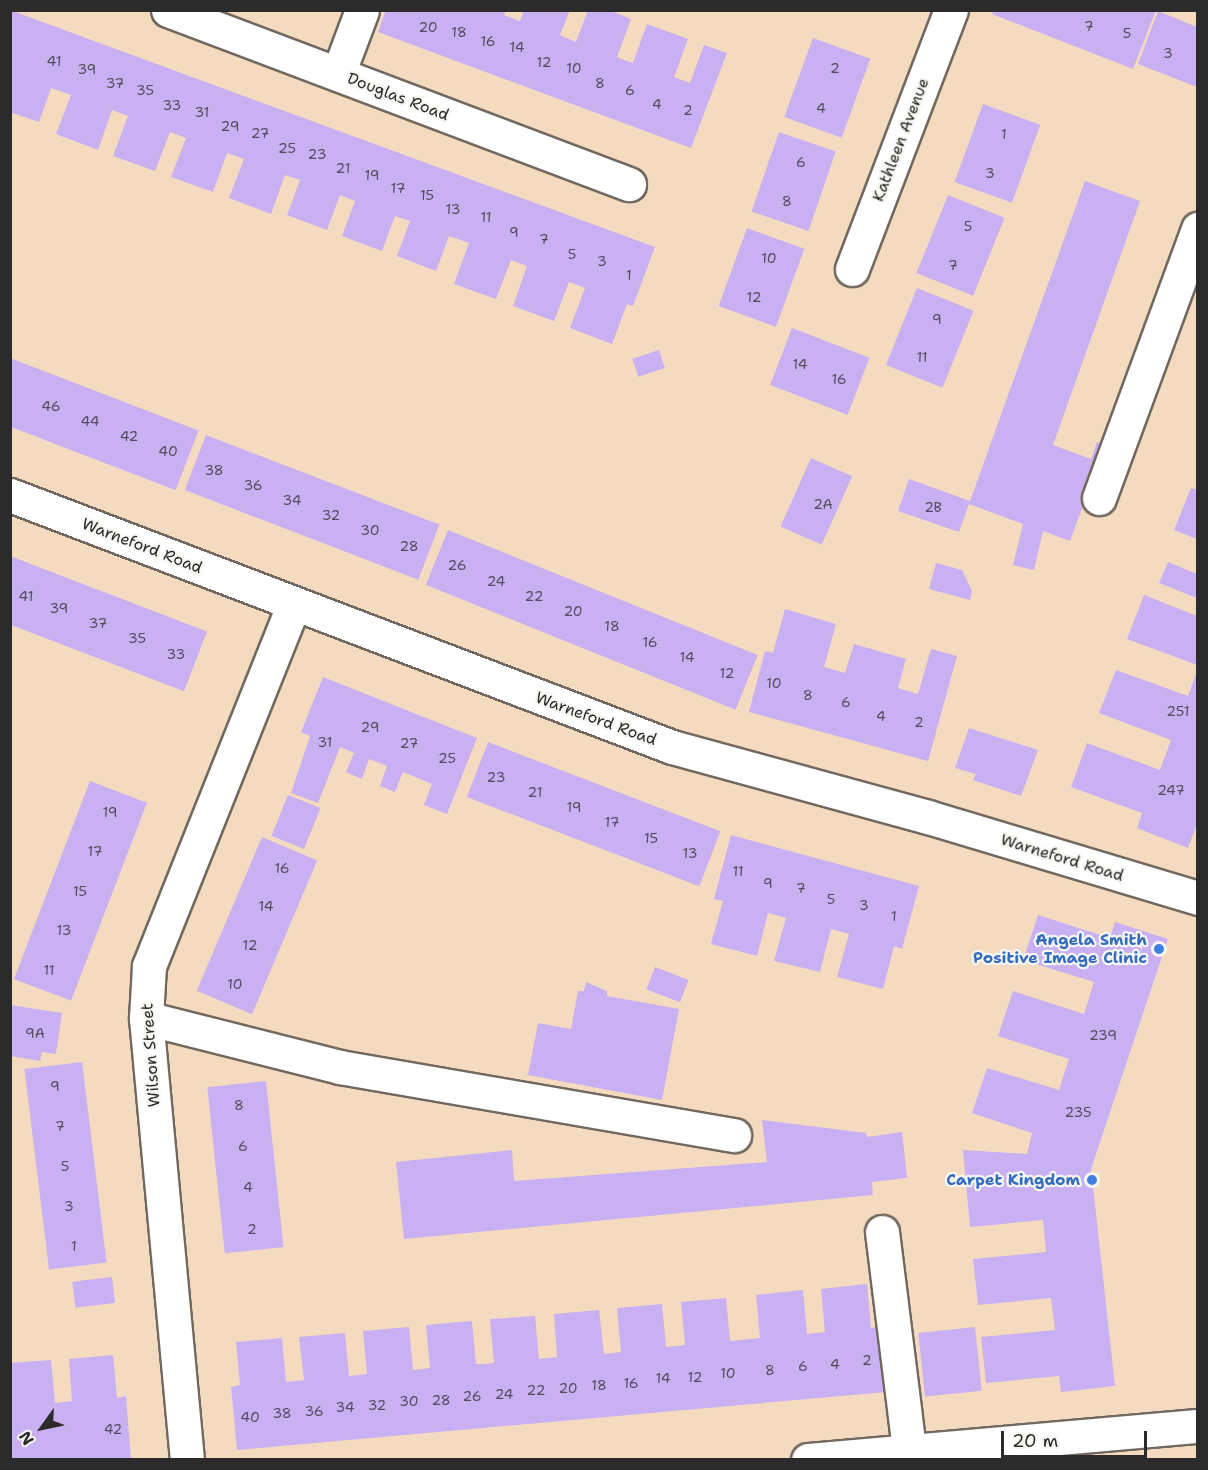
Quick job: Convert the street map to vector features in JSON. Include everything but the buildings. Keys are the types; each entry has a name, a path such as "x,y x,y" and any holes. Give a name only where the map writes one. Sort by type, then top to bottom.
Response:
{"street":[{"name":"Douglas Road","path":"168,10 629,184"},
{"path":"338,74 362,10"},
{"name":"Kathleen Avenue","path":"852,269 951,10"},
{"path":"1099,498 1197,229"},
{"name":"Warneford Road","path":"10,495 293,606 672,747 928,818 1197,898"},
{"name":"Wilson Street","path":"187,1460 146,1018 149,966 293,606"},
{"path":"146,1018 340,1067 734,1135"},
{"path":"882,1232 909,1450"},
{"path":"808,1460 1197,1426"}],"place":[{"name":"Angela Smith Positive Image Clinic","path":"1159,949"},
{"name":"Carpet Kingdom","path":"1092,1180"}]}
